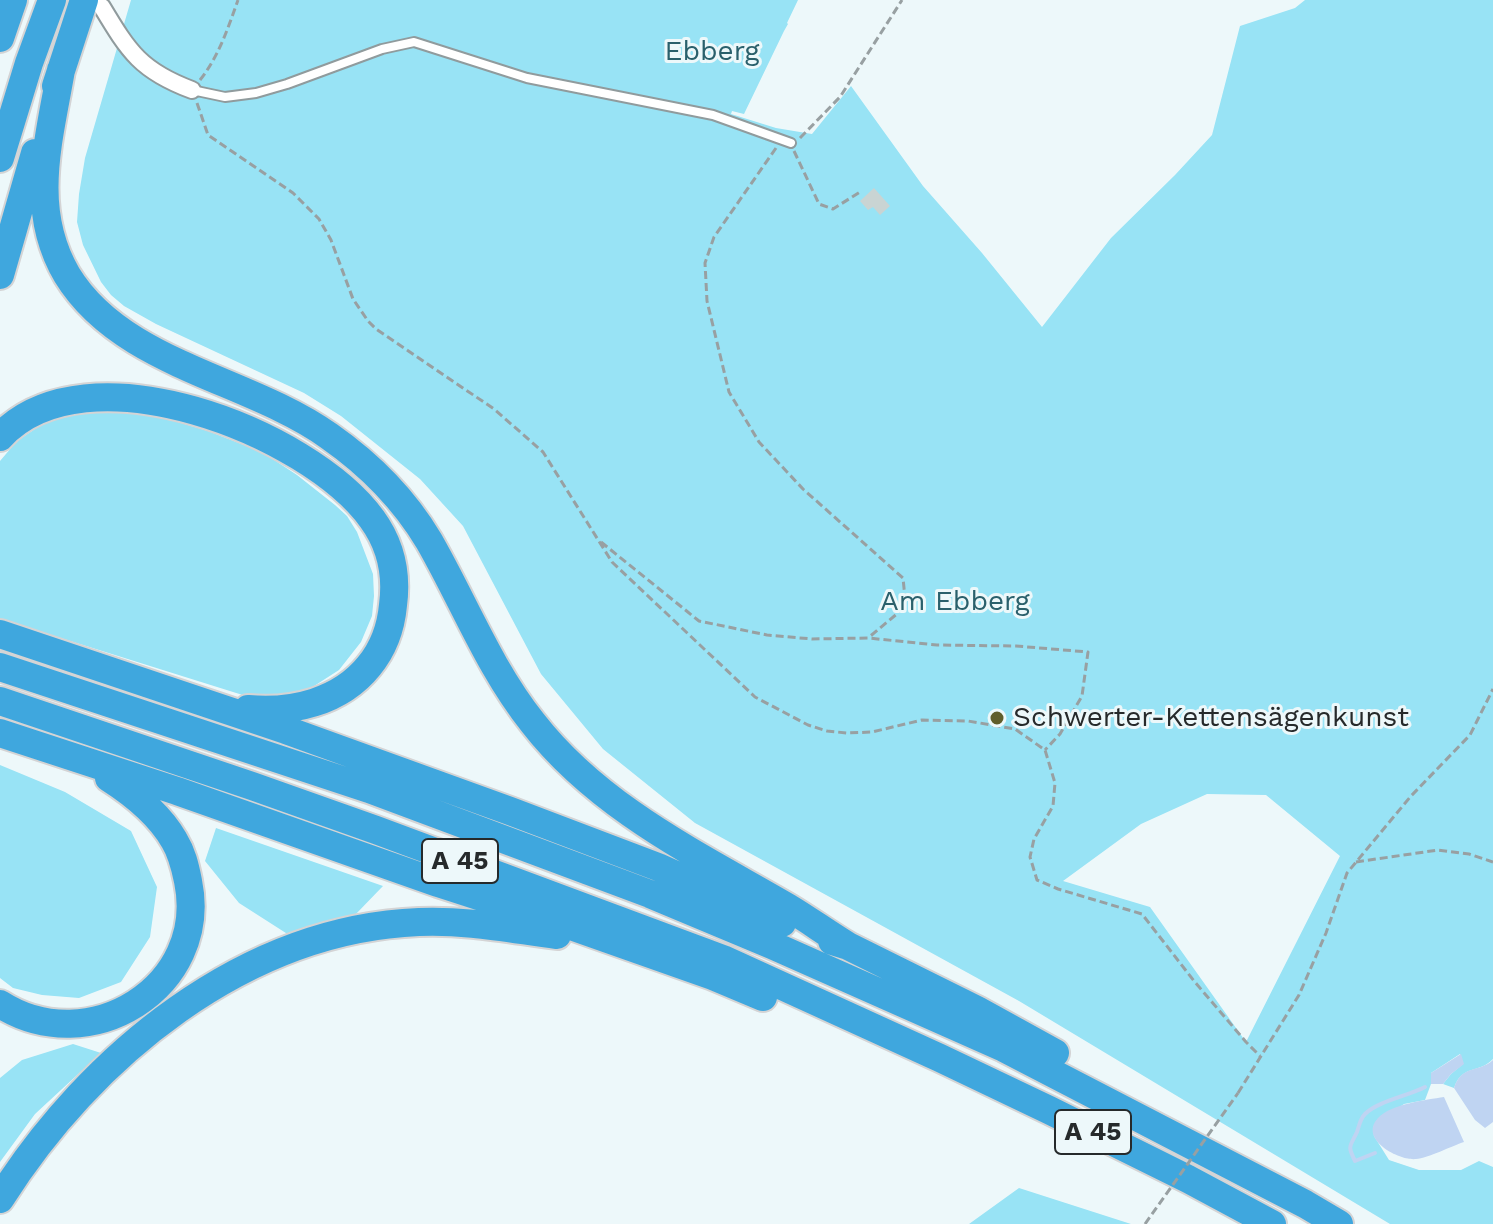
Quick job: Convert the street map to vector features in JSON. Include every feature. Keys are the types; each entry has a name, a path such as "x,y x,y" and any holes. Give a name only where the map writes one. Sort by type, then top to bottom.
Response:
{"highway":[{"path":"0,38 13,0"},
{"path":"0,158 52,0"},
{"path":"0,275 61,70 93,4"},
{"path":"61,70 46,156 44,200 48,227 67,273 96,312 146,346 297,416 361,459 389,487 422,531 508,688 561,755 591,783 655,831 848,946 1054,1052 1102,1098"},
{"path":"0,437 30,413 71,400 123,397 159,402 212,417 264,437 305,459 341,486 374,522 393,567 395,583 391,621 372,662 362,674 336,693 301,707 258,710 229,706 147,683"},
{"path":"0,634 286,730 510,811 658,867 786,924 848,946"},
{"name":"A 45","path":"0,667 369,789 650,894 1004,1048 1339,1224"},
{"name":"A 45","path":"0,701 363,825 723,959 1036,1103 1272,1224"},
{"path":"0,733 713,976 937,1069 1244,1224"},
{"path":"0,1004 19,1016 49,1024 88,1023 111,1017 130,1009 158,986 184,944 191,910 190,893 183,858 175,841 163,823 135,795 81,760"},
{"path":"0,1199 43,1138 97,1078 129,1048 206,991 315,939 382,925 460,921 559,935 713,976"}],"street":[{"path":"93,4 145,66 166,80 192,90"}],"lane":[{"path":"192,90 225,97 256,93 382,49 414,42 527,78 713,115 786,141"}],"path":[{"path":"238,0 209,69 192,90 208,135 293,193 319,219 331,240 353,299 368,321 494,409 543,452 612,562 755,697 808,725 827,731 872,732 922,720 968,721 1015,729 1045,750 1055,783 1053,806 1034,839 1030,857 1037,880 1142,914 1194,981 1260,1056"},
{"path":"786,141 796,141 840,97 902,0"},
{"path":"786,141 819,204 833,209 860,192"},
{"path":"786,141 714,237 705,263 707,301 729,392 759,442 803,489 903,578 905,598 898,613 868,638"},
{"path":"598,540 699,621 767,635 812,639 868,638 937,645 1016,646 1088,652 1082,696 1060,734 1045,750"},
{"path":"1145,1224 1238,1093 1299,995 1326,933 1347,873 1411,796 1470,735 1493,689"},
{"path":"1356,862 1438,850 1469,854 1493,862"}],"green space":[{"name":"Am Ebberg","path":"131,0 798,0 744,114 732,111 731,114 776,128 812,134 851,86 923,186 1042,327 1111,238 1212,135 1240,26 1295,8 1305,0 1493,0 1493,1059 1466,1072 1454,1088 1443,1084 1463,1064 1460,1054 1431,1073 1425,1100 1404,1104 1373,1127 1374,1136 1389,1160 1419,1170 1461,1170 1479,1161 1493,1167 1493,1224 1390,1224 1019,1001 695,823 603,749 541,674 463,526 420,479 341,416 304,393 156,324 111,295 83,245 77,222 85,158","holes":["1207,794 1266,795 1340,856 1246,1042 1150,907 1063,881 1141,824"]},
{"path":"123,411 161,417 262,452 297,475 347,516 357,532 373,574 374,596 372,616 361,642 339,670 299,695 249,697 0,619 0,461 17,441 50,419 74,412"},
{"path":"0,765 65,792 131,831 157,887 150,937 121,982 79,998 42,995 13,988 0,978"},
{"path":"216,828 383,886 355,915 289,935 239,903 205,861"},
{"path":"73,1044 101,1053 35,1114 0,1162 0,1078 22,1060"},
{"path":"1019,1188 1131,1224 969,1224"}],"shaded area":[{"path":"1461,1054 1464,1064 1443,1084 1431,1084 1431,1073"},
{"path":"1493,1060 1493,1122 1485,1128 1475,1120 1454,1088 1466,1072"},
{"path":"1444,1097 1464,1142 1409,1159 1391,1152 1377,1141 1373,1126 1384,1113 1409,1103"}],"building":[{"path":"874,188 890,206 880,215 873,207 868,210 860,201"}],"waterway":[{"path":"1375,1153 1355,1161 1350,1149 1363,1116 1377,1106 1425,1087"}],"place":[{"name":"Schwerter-Kettensägenkunst","path":"997,718"}],"park label":[{"name":"Ebberg","path":"712,52"}]}
